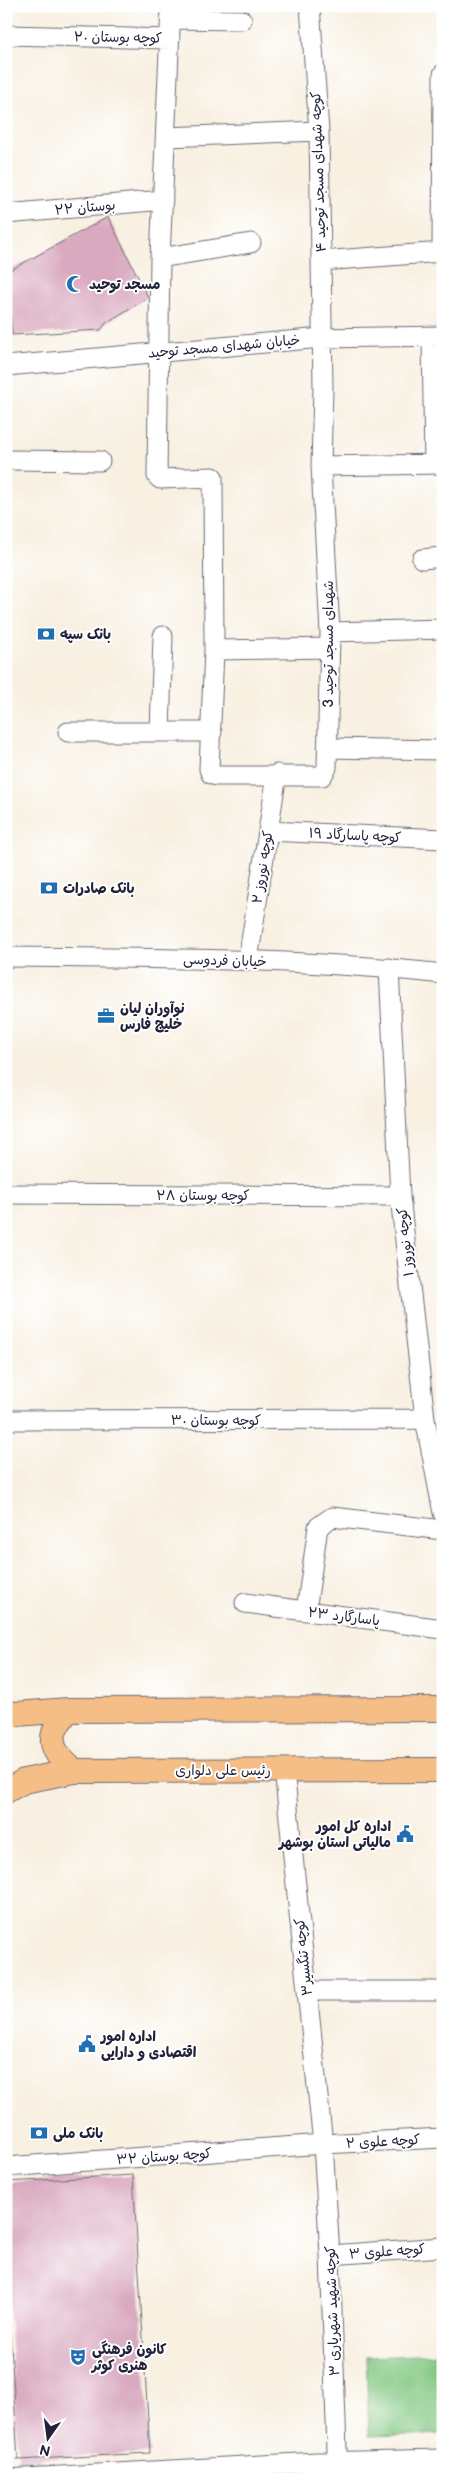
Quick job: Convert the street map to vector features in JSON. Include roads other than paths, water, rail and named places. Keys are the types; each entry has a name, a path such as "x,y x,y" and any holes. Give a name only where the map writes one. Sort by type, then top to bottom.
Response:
{"main road":[{"path":"6,1712 17,1714 68,1710 443,1709"},
{"path":"68,1710 57,1724 52,1739 57,1756 74,1771"},
{"name":"رئیس علی دلواری","path":"6,1791 24,1781 74,1771 443,1770"}],"street":[{"name":"کوچه شهدای مسجد توحید ۴","path":"310,6 318,131 322,338 322,466"},
{"name":"کوچه بوستان ۲۰","path":"6,35 170,39 171,13 242,20"},
{"path":"170,39 160,258 157,476 160,479 213,478 214,650 211,774 216,776 277,774"},
{"path":"321,261 442,252 443,74"},
{"path":"166,137 318,131"},
{"name":"بوستان ۲۲","path":"6,214 163,200"},
{"path":"160,258 251,243"},
{"path":"322,466 438,464 437,337"},
{"name":"خیابان شهدای مسجد توحید","path":"6,366 322,338 437,337"},
{"path":"6,460 100,461"},
{"name":"شهدای مسجد توحید 3","path":"277,774 322,776 326,772 330,640 322,466"},
{"path":"422,559 443,557"},
{"path":"214,650 443,629"},
{"path":"160,732 163,636"},
{"path":"68,732 212,732"},
{"path":"327,748 443,750"},
{"name":"کوچه نوروز ۲","path":"248,960 277,774"},
{"name":"کوچه پاسارگاد ۱۹","path":"268,831 443,839"},
{"name":"خیابان فردوسی","path":"6,957 248,960 389,968 443,974"},
{"name":"کوچه نوروز ۱","path":"389,968 400,1196 425,1420 443,1513"},
{"name":"کوچه بوستان ۲۸","path":"6,1194 400,1196"},
{"name":"کوچه بوستان ۳۰","path":"6,1420 425,1420"},
{"path":"306,1611 318,1527 324,1520 332,1516 443,1530"},
{"name":"پاسارگارد ۲۳","path":"246,1603 443,1629"},
{"name":"کوچه تنگسیر۳","path":"284,1770 322,2144"},
{"path":"307,1991 443,1991"},
{"name":"کوچه علوی ۲","path":"322,2144 443,2138"},
{"name":"کوچه بوستان ۳۲","path":"6,2167 322,2144"},
{"name":"کوچه شهید شهریاری ۳","path":"322,2144 330,2255 338,2470"},
{"name":"کوچه علوی ۳","path":"330,2255 443,2247"},
{"path":"6,2478 318,2473 443,2459"},
{"path":"338,2470 443,2475"}],"place":[{"name":"مسجد توحید","path":"75,284"},
{"name":"بانک سپه","path":"46,634"},
{"name":"بانک صادرات","path":"49,888"},
{"name":"نوآوران لیان خلیج فارس","path":"106,1016"},
{"name":"اداره کل امور مالیاتی استان بوشهر","path":"405,1834"},
{"name":"اداره امور اقتصادی و دارایی","path":"87,2044"},
{"name":"بانک ملی","path":"39,2133"},
{"name":"کانون فرهنگی هنری کوثر","path":"78,2357"}]}
